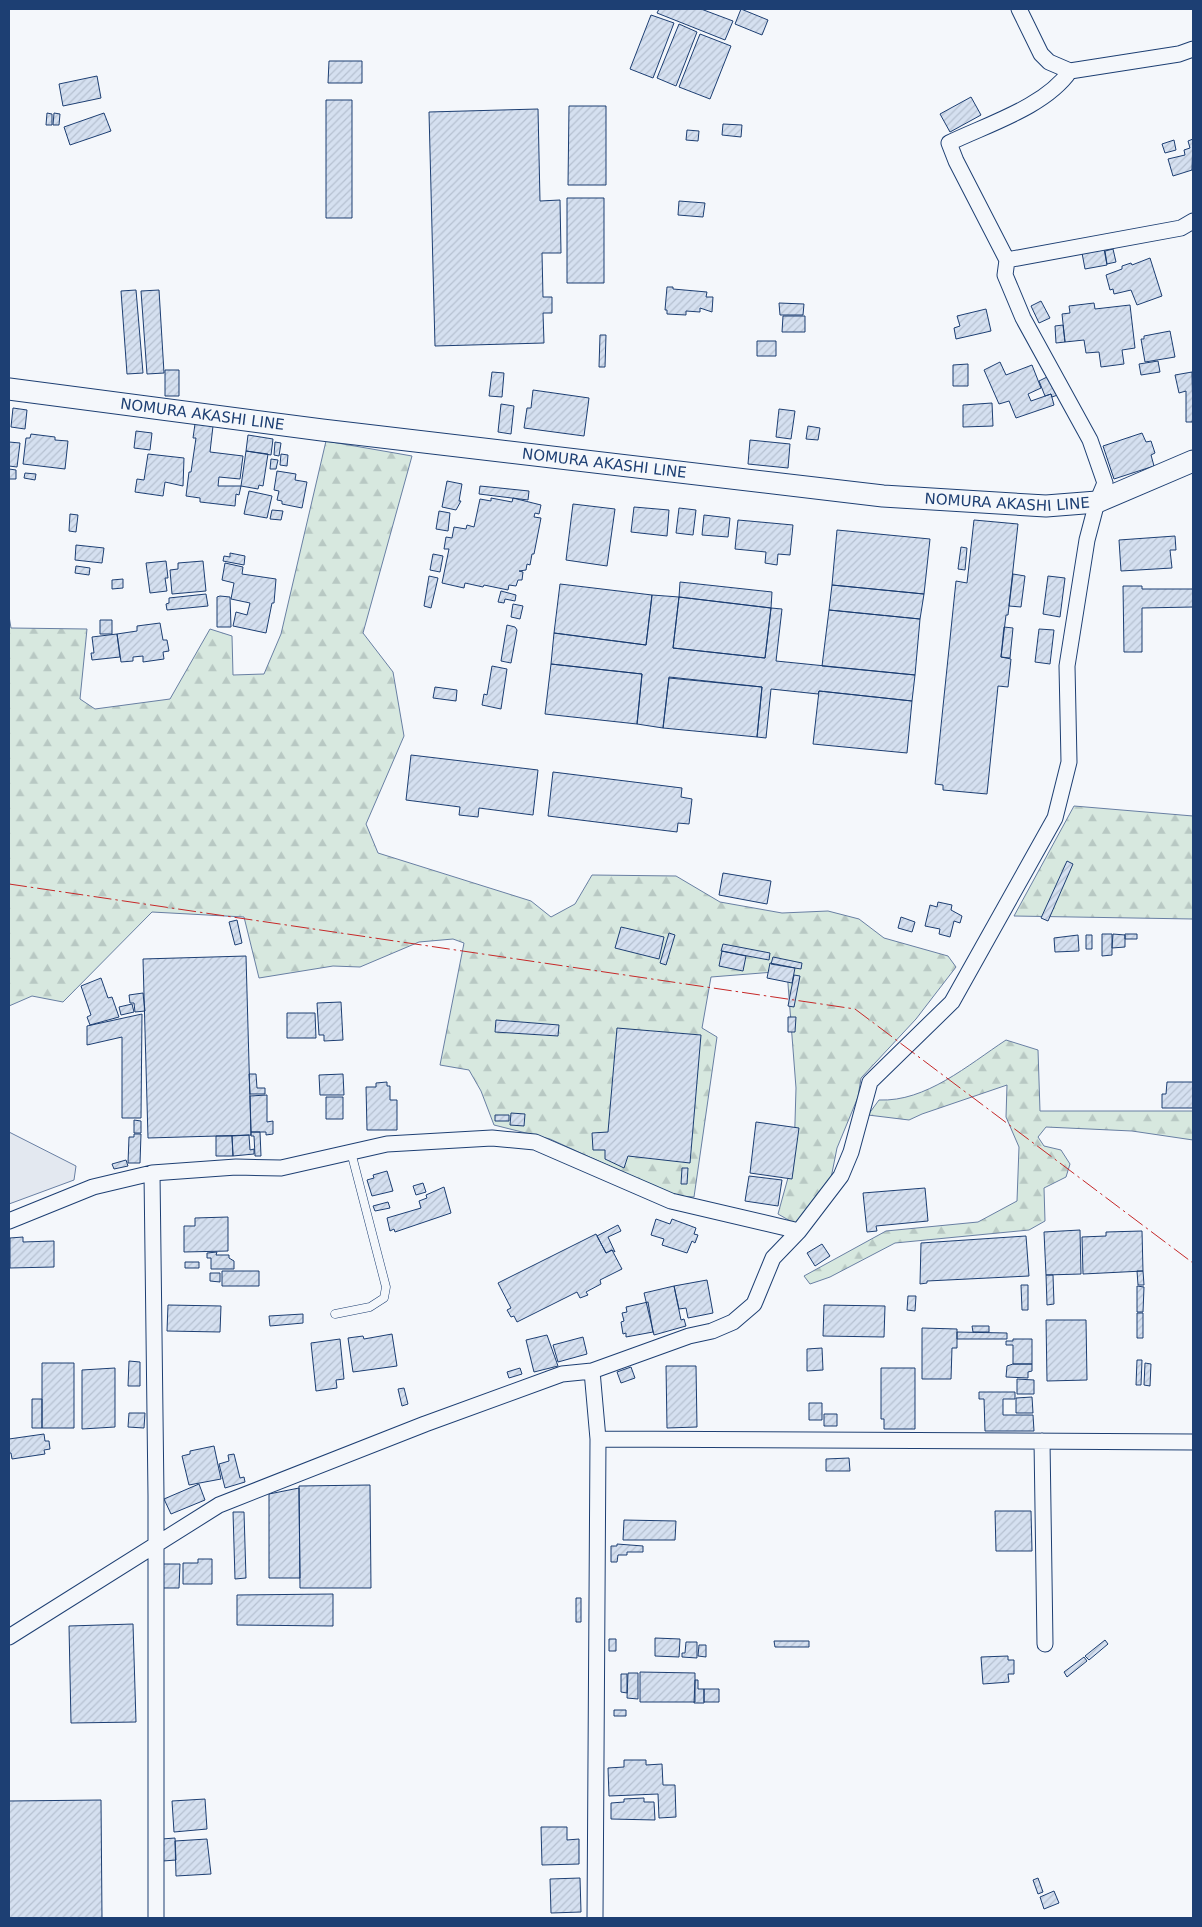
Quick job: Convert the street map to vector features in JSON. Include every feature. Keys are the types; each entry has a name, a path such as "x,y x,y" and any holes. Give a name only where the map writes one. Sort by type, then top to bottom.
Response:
{"main road":[{"name":"NOMURA AKASHI LINE","path":"9,389 322,430 882,496 1046,506 1097,502 1193,461"}],"street":[{"path":"1019,9 1041,54 1049,62 1070,71 1179,54 1193,49"},
{"path":"9,1637 219,1505 425,1424 553,1377 592,1371 733,1322 754,1304 773,1258 799,1230 842,1176 851,1152 870,1082 952,1002 1054,818 1070,762 1068,666 1087,540 1097,502 1105,483 1090,440 1023,318 1005,275 1007,260 956,161 949,143 1045,97 1070,71"},
{"path":"1007,260 1181,228 1193,221"},
{"path":"9,1221 93,1187 152,1173 236,1167 281,1168 387,1144 492,1138 535,1142 671,1200 799,1230"},
{"path":"152,1173 156,1544 156,1918"},
{"path":"592,1371 598,1439 595,1918"},
{"path":"598,1439 1193,1442"},
{"path":"1042,1441 1045,1644"}],"lane":[{"path":"335,1314 370,1307 384,1298 386,1287 351,1152"}],"green space":[{"path":"326,441 412,456 363,633 393,672 404,736 366,824 378,853 531,901 551,917 575,904 592,875 676,876 720,902 782,913 828,911 859,919 884,938 948,956 956,967 916,1019 861,1078 858,1097 837,1148 830,1183 799,1226 778,1214 794,1156 796,1088 787,971 711,977 702,1028 717,1037 694,1197 675,1196 550,1139 494,1125 481,1091 469,1070 440,1065 464,943 453,939 419,942 360,967 333,966 259,978 244,917 152,912 63,1002 32,996 9,1006 9,616 11,628 87,629 80,699 95,709 170,699 210,629 232,636 233,675 264,674 281,634"},
{"path":"1074,806 1193,816 1193,919 1014,916"},
{"path":"1006,1040 1038,1050 1040,1111 1193,1111 1193,1140 1132,1131 1046,1127 1038,1137 1044,1146 1061,1150 1070,1164 1066,1177 1044,1188 1045,1221 1029,1230 895,1243 830,1277 810,1284 804,1276 886,1231 978,1222 1017,1201 1019,1147 1006,1117 1007,1085 909,1120 868,1115 879,1100 913,1095 930,1088 962,1070"}],"shaded area":[{"path":"9,1132 76,1166 74,1180 9,1204"}],"building":[{"path":"659,9 701,9 733,21 725,40 657,13"},
{"path":"741,9 768,20 762,35 735,24"},
{"path":"651,15 674,23 653,78 630,69"},
{"path":"679,24 697,32 676,86 657,78"},
{"path":"700,34 731,46 710,99 679,87"},
{"path":"329,61 362,61 362,83 328,83"},
{"path":"97,76 101,98 63,106 59,84"},
{"path":"971,97 981,115 950,132 940,114"},
{"path":"326,100 352,100 352,218 326,218"},
{"path":"569,106 606,106 606,185 568,185"},
{"path":"538,109 540,201 560,200 561,253 542,253 543,297 552,297 552,313 543,313 544,343 435,346 429,112"},
{"path":"47,113 52,114 52,125 46,125"},
{"path":"54,113 60,114 59,125 53,125"},
{"path":"104,113 111,131 70,145 64,127"},
{"path":"723,124 742,125 741,137 722,135"},
{"path":"687,130 699,131 698,141 686,140"},
{"path":"1193,139 1192,170 1173,176 1168,159 1185,155 1184,150 1190,148 1188,141"},
{"path":"1174,140 1176,150 1165,153 1162,144"},
{"path":"567,198 604,198 604,283 567,283"},
{"path":"679,201 705,203 703,217 678,215"},
{"path":"1104,249 1107,265 1085,269 1082,253"},
{"path":"1113,249 1116,262 1107,264 1105,251"},
{"path":"1150,258 1162,296 1137,305 1131,290 1114,294 1113,289 1110,290 1106,275 1122,269 1122,266 1131,263 1132,265"},
{"path":"667,287 707,292 706,297 713,297 712,312 700,308 700,312 686,311 686,315 667,314 667,310 665,310"},
{"path":"136,290 143,373 127,374 121,291"},
{"path":"159,290 164,373 147,374 141,291"},
{"path":"1041,301 1050,318 1039,323 1031,306"},
{"path":"779,303 804,304 803,315 780,315"},
{"path":"1094,303 1095,309 1130,305 1135,348 1122,350 1124,364 1101,367 1099,352 1086,353 1084,340 1065,342 1062,314 1070,313 1069,306"},
{"path":"986,309 991,331 956,339 954,328 960,326 957,316"},
{"path":"783,316 805,316 805,332 782,332"},
{"path":"1063,325 1065,342 1056,343 1055,326"},
{"path":"1170,331 1175,357 1145,362 1141,339 1144,339 1144,336"},
{"path":"600,335 606,335 605,367 599,367"},
{"path":"757,341 776,341 776,356 757,356"},
{"path":"1158,361 1160,372 1141,375 1139,364"},
{"path":"1000,362 1006,375 1032,365 1041,388 1028,394 1031,401 1051,394 1054,405 1016,418 1009,401 999,404 984,370"},
{"path":"968,364 968,386 953,386 953,365"},
{"path":"165,370 179,370 179,396 165,396"},
{"path":"492,372 504,373 502,397 489,396"},
{"path":"1192,372 1193,418 1192,422 1186,422 1186,391 1179,393 1175,375"},
{"path":"1053,374 1063,393 1052,397 1051,394 1045,396 1039,381"},
{"path":"533,390 589,398 584,436 524,428 527,408 531,408"},
{"path":"992,403 993,426 963,427 963,405"},
{"path":"501,404 514,406 511,434 498,432"},
{"path":"13,408 27,410 25,429 11,427"},
{"path":"779,409 795,411 791,439 776,437"},
{"path":"195,424 213,426 210,452 243,456 240,479 219,477 218,486 241,486 239,495 236,494 235,506 200,502 200,498 186,496 196,438 193,438"},
{"path":"808,426 820,428 818,440 806,439"},
{"path":"136,431 152,433 150,450 134,448"},
{"path":"1142,433 1146,442 1151,441 1155,453 1151,455 1154,466 1114,479 1103,446"},
{"path":"31,434 55,437 55,440 68,441 65,469 23,464 26,438 30,438"},
{"path":"248,435 273,439 271,455 246,451"},
{"path":"750,440 790,444 788,468 748,464"},
{"path":"9,442 20,443 17,467 9,466"},
{"path":"275,442 281,443 279,456 274,455"},
{"path":"246,451 268,454 263,486 259,485 258,489 241,486"},
{"path":"148,454 184,458 183,486 165,482 163,496 135,492 137,479 144,480"},
{"path":"281,454 288,455 287,466 280,465"},
{"path":"271,459 278,460 276,469 270,469"},
{"path":"9,469 16,470 16,479 9,479"},
{"path":"277,471 296,474 295,480 307,482 302,508 282,504 282,501 277,500 279,491 274,490"},
{"path":"25,473 36,474 35,480 24,478"},
{"path":"447,481 462,484 459,501 461,501 456,510 442,507"},
{"path":"480,486 529,491 528,500 479,494"},
{"path":"249,491 272,496 267,518 244,514"},
{"path":"491,498 512,502 513,498 541,505 539,514 535,513 534,517 541,518 534,554 532,554 530,565 527,564 526,570 519,571 523,572 522,580 518,580 516,586 509,585 508,590 465,583 464,588 442,583 449,549 444,549 446,537 452,538 454,527 466,529 467,525 474,527 480,499 491,501"},
{"path":"573,504 615,509 607,566 566,560"},
{"path":"634,507 669,510 667,536 631,532"},
{"path":"679,508 696,510 693,535 676,533"},
{"path":"272,510 283,511 281,520 270,519"},
{"path":"439,511 450,513 448,531 436,529"},
{"path":"70,514 78,515 76,532 69,531"},
{"path":"704,515 730,518 728,537 702,535"},
{"path":"738,520 793,525 790,555 778,554 777,565 765,563 766,552 735,549"},
{"path":"974,520 1018,524 1008,615 1006,615 1001,657 1011,659 1008,687 998,686 987,794 943,790 943,785 935,784 956,581 967,583"},
{"path":"837,530 930,539 924,594 832,585"},
{"path":"1175,536 1176,550 1170,550 1172,568 1121,571 1119,540"},
{"path":"76,545 104,548 102,563 75,560"},
{"path":"961,547 967,548 965,570 958,569"},
{"path":"230,553 245,556 244,565 223,561 224,556 230,557"},
{"path":"433,554 443,556 440,572 430,570"},
{"path":"166,561 168,578 165,578 167,591 150,593 146,563"},
{"path":"203,561 206,591 172,594 170,570 178,569 178,563"},
{"path":"225,563 243,567 242,574 276,579 274,603 272,603 266,633 233,626 236,612 247,615 250,603 231,599 234,583 222,580"},
{"path":"76,566 90,568 89,575 75,573"},
{"path":"1013,574 1025,576 1021,607 1009,606"},
{"path":"429,576 438,578 431,608 424,606"},
{"path":"1048,576 1065,578 1060,617 1043,614"},
{"path":"123,579 123,588 112,589 112,580"},
{"path":"680,582 772,592 771,608 679,597"},
{"path":"560,584 652,595 646,645 554,633"},
{"path":"832,585 924,594 920,619 829,610"},
{"path":"1123,586 1142,586 1142,589 1193,589 1193,607 1142,608 1142,652 1124,652"},
{"path":"501,591 516,595 515,601 505,599 504,603 498,602"},
{"path":"206,594 208,606 167,610 166,604 169,603 169,598"},
{"path":"652,595 679,597 673,648 765,658 771,608 782,609 776,661 915,675 912,701 819,691 818,694 771,689 766,738 757,737 762,687 669,677 663,728 637,724 642,674 551,664 554,633 646,645"},
{"path":"217,597 230,597 231,627 217,627"},
{"path":"679,597 771,608 765,658 673,648"},
{"path":"513,604 523,606 520,619 511,617"},
{"path":"829,610 920,619 915,675 822,666"},
{"path":"100,620 112,620 112,634 100,634"},
{"path":"160,623 163,640 167,640 169,651 163,652 164,659 143,662 143,656 133,657 133,661 121,662 117,634 137,631 137,626"},
{"path":"507,625 515,627 517,630 511,663 501,661"},
{"path":"1004,627 1013,628 1010,658 1001,657"},
{"path":"1039,629 1054,630 1050,664 1035,662"},
{"path":"117,634 120,657 92,660 91,653 94,653 92,637"},
{"path":"551,664 642,674 637,724 545,714"},
{"path":"492,666 507,669 501,709 482,705 484,694 487,695"},
{"path":"669,678 762,687 757,737 663,728"},
{"path":"435,687 457,690 456,701 433,698"},
{"path":"819,691 912,701 907,753 813,744"},
{"path":"411,755 538,770 533,815 479,808 478,817 459,815 460,807 406,800"},
{"path":"553,772 682,788 681,797 692,799 689,824 678,823 677,832 548,816"},
{"path":"1067,861 1073,864 1048,921 1041,918"},
{"path":"723,873 771,881 767,904 719,895"},
{"path":"938,902 952,905 951,910 962,916 960,923 954,921 950,937 939,934 940,929 925,926 930,905 937,907"},
{"path":"901,917 915,922 912,932 898,928"},
{"path":"237,920 242,943 235,945 229,922"},
{"path":"621,927 664,937 659,959 615,948"},
{"path":"669,933 675,935 666,965 660,963"},
{"path":"1102,934 1112,934 1112,955 1102,956"},
{"path":"1113,934 1125,935 1125,947 1112,948"},
{"path":"1125,934 1137,934 1137,939 1125,939"},
{"path":"1078,935 1079,951 1055,952 1054,938"},
{"path":"1086,935 1092,935 1092,949 1086,949"},
{"path":"723,944 770,953 769,960 721,951"},
{"path":"722,951 746,956 743,971 719,966"},
{"path":"246,956 251,1135 148,1138 143,959"},
{"path":"773,957 802,963 801,969 771,964"},
{"path":"770,963 795,968 792,983 767,978"},
{"path":"794,975 800,976 794,1007 788,1006"},
{"path":"101,978 108,998 112,997 119,1017 90,1025 87,1017 91,1015 81,986"},
{"path":"143,993 145,1011 135,1012 134,1003 130,1003 129,995"},
{"path":"341,1002 343,1040 324,1041 324,1035 319,1035 317,1003"},
{"path":"132,1004 134,1012 121,1015 119,1007"},
{"path":"287,1013 315,1013 316,1038 287,1038"},
{"path":"142,1014 141,1118 122,1118 122,1037 87,1045 87,1026"},
{"path":"788,1017 796,1017 795,1032 788,1032"},
{"path":"496,1020 559,1025 558,1036 495,1032"},
{"path":"617,1028 701,1035 690,1163 628,1156 624,1168 605,1159 605,1150 593,1150 592,1133 608,1132"},
{"path":"249,1074 256,1074 257,1088 265,1088 265,1094 250,1094"},
{"path":"343,1074 344,1095 320,1095 319,1075"},
{"path":"387,1082 387,1086 390,1086 390,1100 397,1100 397,1130 367,1130 366,1087 376,1087 376,1083"},
{"path":"1167,1082 1193,1082 1193,1108 1162,1108 1162,1094 1166,1094"},
{"path":"267,1095 267,1122 273,1121 273,1134 266,1135 266,1132 251,1132 250,1096"},
{"path":"326,1097 343,1097 343,1119 326,1119"},
{"path":"511,1113 525,1114 524,1126 510,1125"},
{"path":"495,1115 509,1115 509,1121 495,1121"},
{"path":"134,1120 141,1121 141,1133 134,1133"},
{"path":"756,1122 799,1128 792,1179 750,1173"},
{"path":"251,1132 260,1132 261,1156 255,1156 254,1136 251,1136"},
{"path":"134,1134 141,1134 140,1163 128,1163 129,1137 134,1137"},
{"path":"249,1135 250,1150 254,1149 254,1154 233,1156 232,1136"},
{"path":"216,1136 232,1136 233,1156 216,1156"},
{"path":"126,1160 128,1166 114,1169 112,1164"},
{"path":"682,1168 688,1168 687,1184 681,1184"},
{"path":"387,1171 393,1191 372,1196 367,1180 374,1178 373,1175"},
{"path":"749,1176 782,1180 778,1206 745,1201"},
{"path":"423,1183 426,1192 416,1195 413,1186"},
{"path":"444,1187 451,1213 395,1232 394,1229 390,1231 387,1218 421,1208 419,1201 427,1198 426,1195"},
{"path":"925,1188 928,1221 876,1226 877,1231 867,1232 863,1193"},
{"path":"388,1202 390,1208 375,1211 373,1206"},
{"path":"228,1217 228,1251 184,1252 184,1226 195,1226 195,1218"},
{"path":"656,1219 670,1224 672,1219 696,1228 694,1234 698,1235 695,1243 692,1241 687,1253 662,1245 664,1239 651,1235"},
{"path":"618,1225 621,1231 608,1237 615,1252 612,1250 606,1253 597,1236"},
{"path":"1080,1230 1081,1274 1046,1275 1044,1232"},
{"path":"1142,1231 1143,1271 1083,1274 1082,1237 1106,1236 1106,1232"},
{"path":"596,1234 606,1253 612,1250 622,1269 600,1280 601,1284 586,1292 588,1295 580,1298 577,1292 517,1322 514,1316 511,1317 507,1310 511,1308 498,1283"},
{"path":"1026,1236 1029,1276 927,1281 927,1283 920,1284 921,1243"},
{"path":"23,1237 23,1242 54,1241 54,1267 10,1268 10,1238"},
{"path":"822,1244 830,1256 815,1266 807,1253"},
{"path":"217,1252 216,1255 229,1255 229,1258 234,1261 234,1269 211,1269 211,1258 207,1258 207,1253"},
{"path":"185,1262 199,1262 199,1268 185,1268"},
{"path":"222,1271 259,1271 259,1286 222,1286"},
{"path":"1137,1271 1143,1271 1144,1285 1138,1285"},
{"path":"210,1273 220,1273 220,1282 210,1281"},
{"path":"1046,1275 1053,1275 1054,1304 1047,1305"},
{"path":"707,1280 713,1313 688,1318 686,1308 679,1309 674,1286"},
{"path":"1021,1285 1028,1285 1028,1310 1022,1310"},
{"path":"674,1286 681,1320 684,1319 686,1326 654,1335 644,1293"},
{"path":"1137,1286 1144,1287 1143,1312 1137,1312"},
{"path":"908,1296 916,1296 915,1311 907,1310"},
{"path":"648,1302 653,1332 626,1337 626,1333 623,1334 621,1322 624,1321 622,1313 627,1312 626,1307"},
{"path":"168,1305 221,1306 220,1332 167,1331"},
{"path":"824,1305 885,1306 884,1337 823,1336"},
{"path":"1137,1313 1143,1313 1143,1338 1137,1338"},
{"path":"303,1314 303,1323 270,1326 269,1316"},
{"path":"1046,1320 1086,1320 1087,1380 1047,1381"},
{"path":"972,1326 989,1326 989,1332 973,1332"},
{"path":"922,1328 957,1329 957,1348 952,1348 951,1379 922,1379"},
{"path":"957,1332 1007,1333 1007,1339 957,1339"},
{"path":"392,1334 397,1366 353,1372 348,1338 363,1336 364,1339"},
{"path":"547,1335 558,1366 534,1372 526,1340"},
{"path":"583,1337 587,1354 558,1362 553,1345"},
{"path":"340,1339 344,1379 336,1380 337,1388 316,1391 311,1343"},
{"path":"1013,1339 1032,1339 1032,1364 1013,1364 1013,1345 1006,1345 1006,1341 1013,1341"},
{"path":"822,1348 823,1370 807,1371 807,1349"},
{"path":"1137,1360 1142,1360 1141,1385 1136,1385"},
{"path":"129,1361 140,1362 140,1386 128,1386"},
{"path":"42,1363 74,1363 74,1428 42,1428"},
{"path":"1145,1363 1151,1364 1150,1386 1144,1385"},
{"path":"1013,1364 1032,1364 1032,1371 1028,1372 1028,1378 1006,1377 1007,1366"},
{"path":"666,1366 696,1366 697,1427 667,1428"},
{"path":"631,1367 635,1378 621,1383 617,1372"},
{"path":"115,1368 115,1427 82,1429 82,1370"},
{"path":"520,1368 522,1374 509,1378 507,1372"},
{"path":"881,1368 915,1368 915,1429 884,1429 884,1419 881,1419"},
{"path":"1017,1379 1034,1380 1034,1394 1017,1394"},
{"path":"404,1388 408,1404 402,1406 398,1389"},
{"path":"979,1392 1015,1392 1015,1399 1003,1399 1003,1415 1033,1415 1034,1431 985,1431 984,1399 979,1399"},
{"path":"1032,1397 1033,1413 1016,1413 1016,1398"},
{"path":"32,1399 42,1399 42,1428 32,1428"},
{"path":"809,1403 822,1403 822,1420 809,1420"},
{"path":"129,1413 145,1413 144,1428 128,1427"},
{"path":"824,1414 837,1414 837,1426 824,1426"},
{"path":"44,1434 45,1441 49,1441 50,1449 44,1450 45,1454 12,1459 11,1453 9,1453 9,1439"},
{"path":"214,1446 221,1479 189,1485 182,1456 190,1454 190,1451"},
{"path":"234,1454 240,1478 244,1477 245,1482 225,1488 219,1464 229,1461 228,1455"},
{"path":"849,1458 850,1471 826,1471 826,1459"},
{"path":"199,1484 205,1500 171,1514 164,1499"},
{"path":"370,1485 371,1588 300,1588 299,1486"},
{"path":"299,1488 300,1578 269,1578 269,1494"},
{"path":"995,1511 1031,1511 1032,1551 996,1551"},
{"path":"233,1512 244,1512 246,1578 235,1579"},
{"path":"624,1520 676,1521 675,1540 623,1540"},
{"path":"617,1544 643,1546 643,1552 627,1552 627,1555 618,1555 617,1562 611,1562 611,1546 617,1546"},
{"path":"198,1559 212,1559 212,1584 183,1584 183,1563 198,1563"},
{"path":"163,1564 180,1564 179,1588 162,1588"},
{"path":"333,1594 333,1626 237,1625 237,1595"},
{"path":"576,1598 581,1598 581,1622 576,1622"},
{"path":"133,1624 136,1722 71,1723 69,1626"},
{"path":"655,1638 680,1639 679,1657 655,1656"},
{"path":"609,1639 616,1639 616,1651 609,1651"},
{"path":"1105,1640 1108,1644 1089,1660 1085,1656"},
{"path":"774,1641 809,1641 809,1647 775,1647"},
{"path":"686,1642 697,1642 697,1658 682,1657 682,1653 685,1653"},
{"path":"699,1645 706,1645 706,1657 698,1656"},
{"path":"1008,1656 1008,1660 1014,1660 1014,1674 1008,1674 1009,1682 983,1684 981,1657"},
{"path":"1084,1657 1087,1661 1067,1677 1064,1672"},
{"path":"640,1672 695,1673 695,1702 640,1702"},
{"path":"628,1673 638,1673 638,1699 627,1698"},
{"path":"621,1674 627,1674 627,1693 621,1692"},
{"path":"695,1680 698,1680 698,1689 704,1689 704,1703 694,1703"},
{"path":"704,1689 719,1689 719,1702 704,1702"},
{"path":"614,1710 626,1710 626,1716 614,1716"},
{"path":"624,1760 646,1760 646,1765 662,1764 663,1785 675,1785 676,1817 659,1818 658,1794 609,1796 608,1768 624,1767"},
{"path":"644,1798 644,1802 654,1802 655,1820 611,1819 611,1803 624,1802 624,1799"},
{"path":"205,1799 207,1829 174,1832 172,1801"},
{"path":"101,1800 102,1918 9,1918 9,1801"},
{"path":"541,1827 567,1827 567,1840 579,1839 579,1864 542,1865"},
{"path":"175,1838 176,1860 163,1861 162,1839"},
{"path":"207,1839 211,1874 176,1876 175,1841"},
{"path":"580,1878 581,1912 551,1913 550,1879"},
{"path":"1038,1878 1043,1892 1038,1894 1033,1880"},
{"path":"1054,1891 1059,1903 1044,1909 1040,1897"}],"power":[{"path":"9,884 855,1009 1193,1263"}]}
